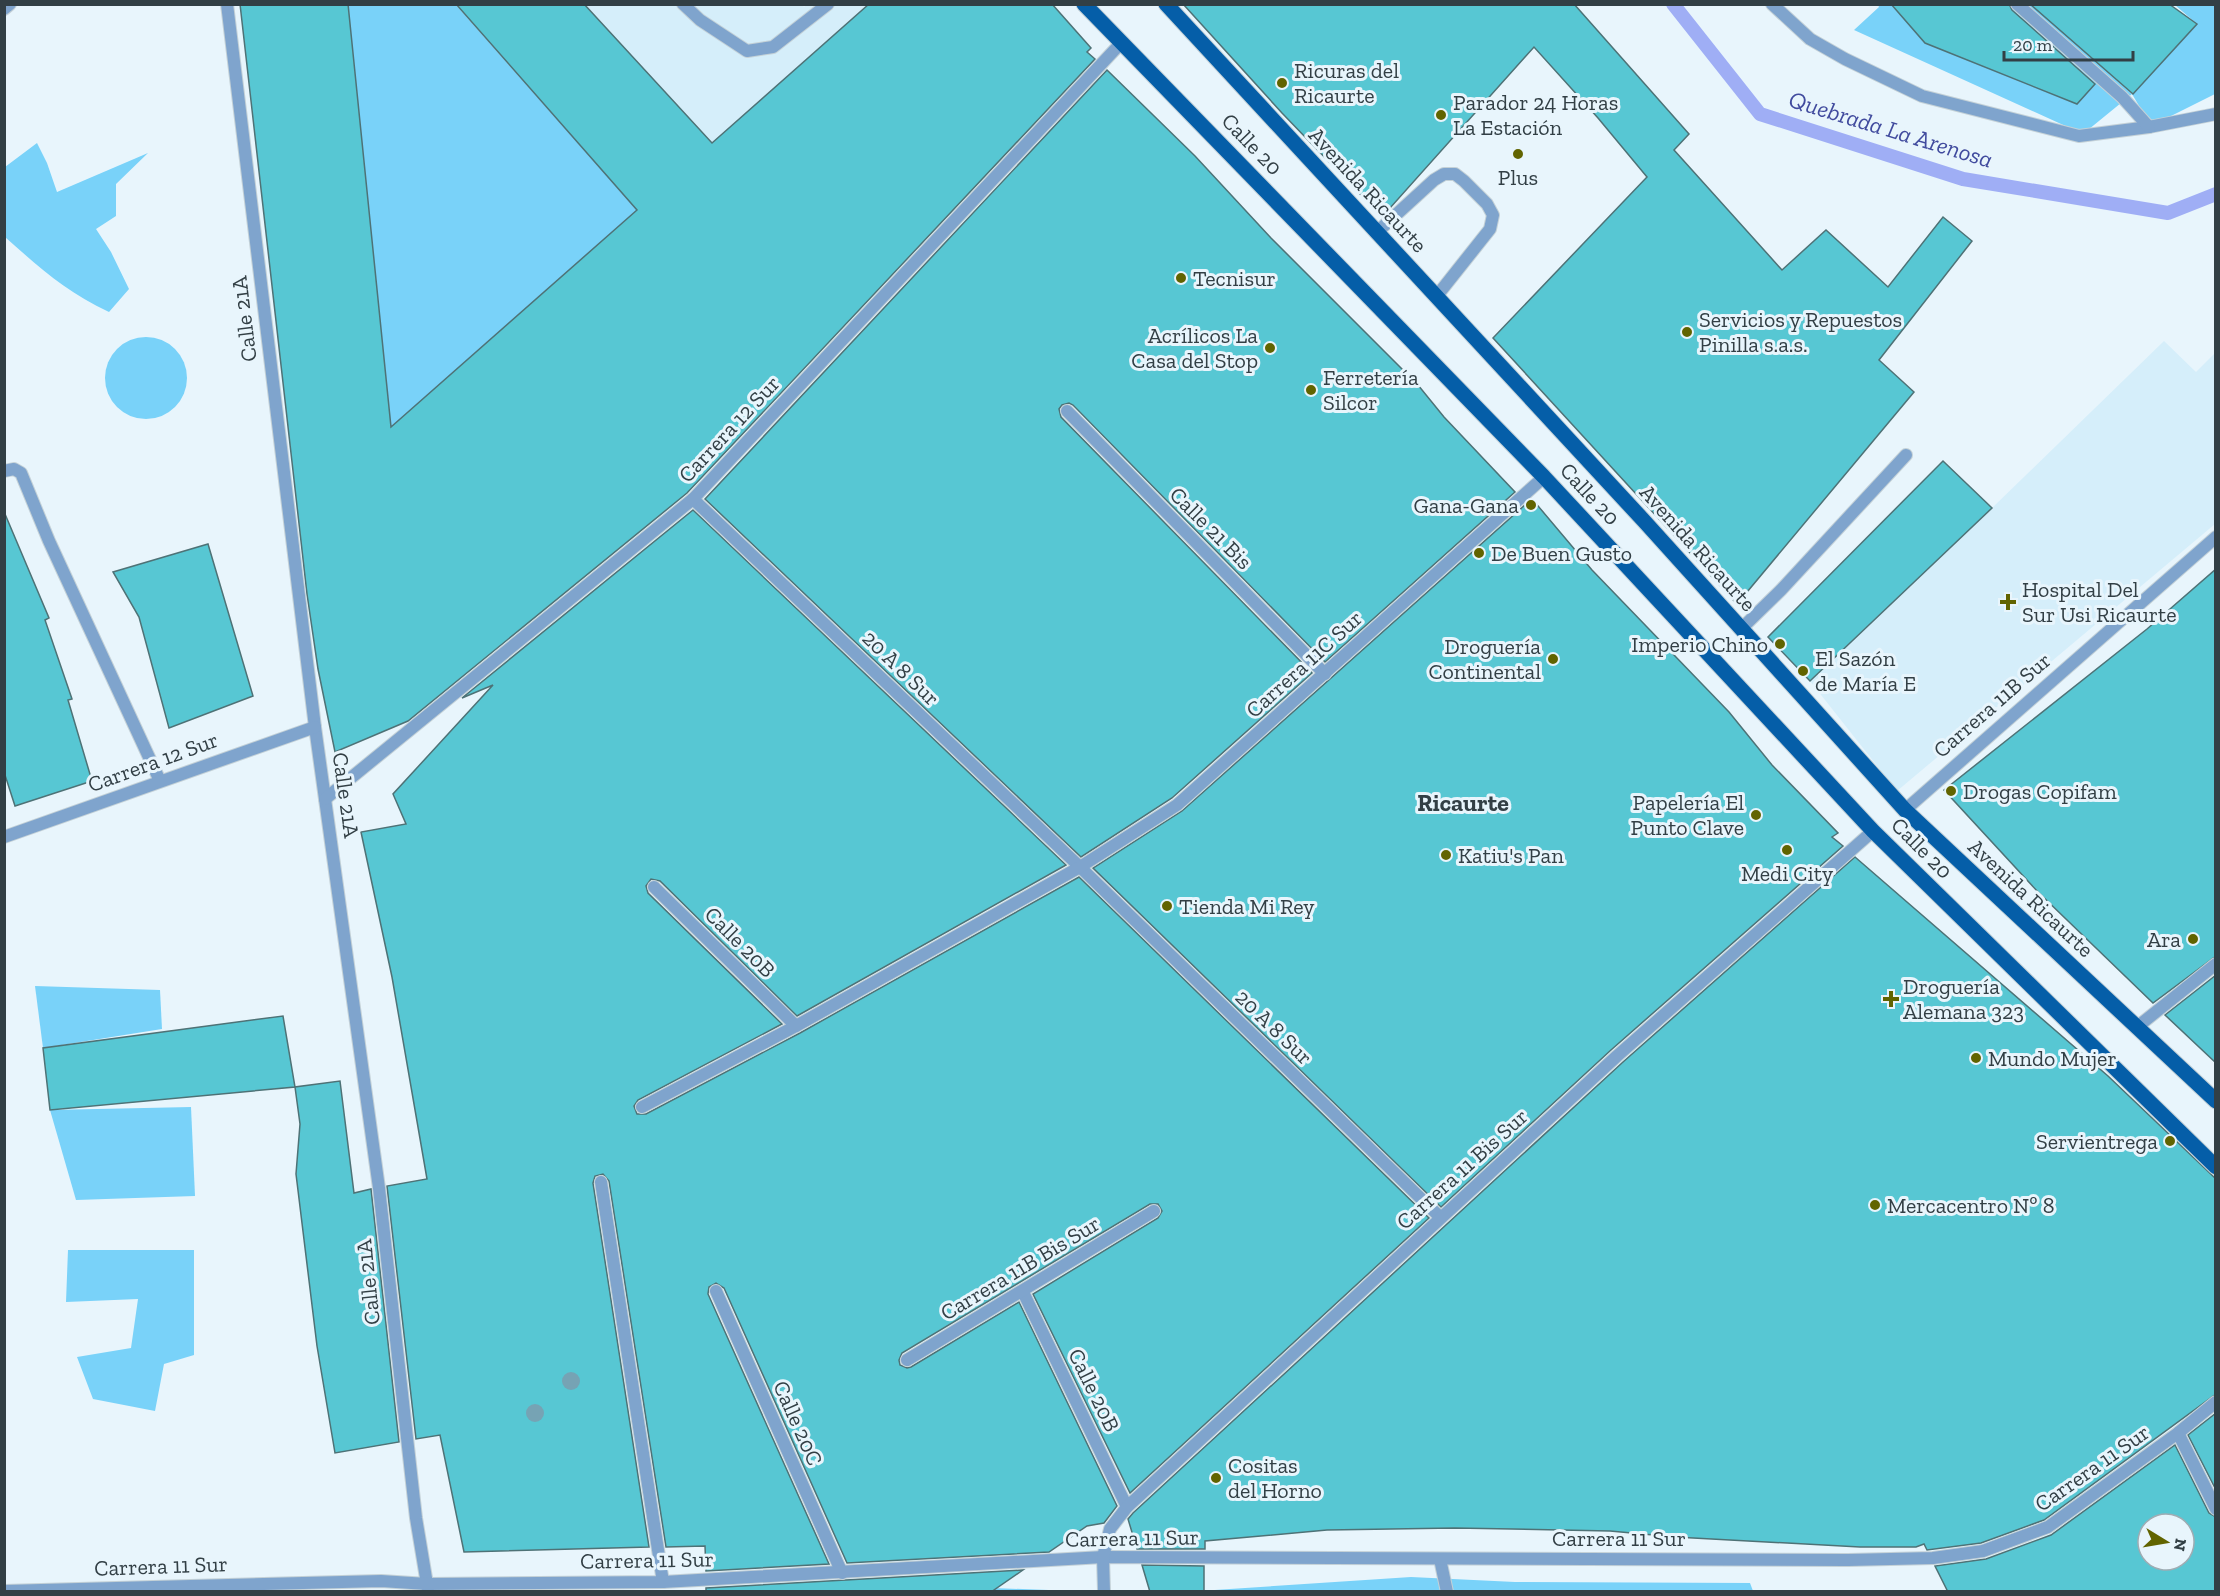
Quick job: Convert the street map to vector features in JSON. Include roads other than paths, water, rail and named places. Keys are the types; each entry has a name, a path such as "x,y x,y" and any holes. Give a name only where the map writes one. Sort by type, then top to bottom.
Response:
{"main road":[{"name":"Calle 20","path":"1084,4 1544,477 1873,831 2216,1167"},
{"name":"Avenida Ricaurte","path":"1166,4 1905,810 2216,1101"}],"street":[{"path":"4,9 10,4"},
{"name":"Calle 21A","path":"227,4 315,727 377,1176 416,1518 428,1588"},
{"path":"683,4 700,20 747,51 773,47 828,4"},
{"path":"1772,4 1810,39 1845,59 1923,96 2079,136 2149,127 2216,114"},
{"path":"2017,4 2122,97 2149,127"},
{"name":"Carrera 12 Sur","path":"325,799 693,499 1122,42"},
{"path":"1376,233 1434,180 1444,174 1455,174 1487,204 1493,215 1490,229 1436,297"},
{"name":"Calle 21 Bis","path":"1067,411 1325,674"},
{"path":"1741,629 1782,590 1906,455"},
{"path":"4,471 14,469 21,473 49,541 160,782"},
{"name":"Carrera 11C Sur","path":"1080,867 1177,805 1544,477"},
{"name":"20 A 8 Sur","path":"693,499 1080,867 1440,1217"},
{"name":"Carrera 11B Sur","path":"1905,810 2216,537"},
{"name":"Carrera 12 Sur","path":"4,837 315,727"},
{"name":"Carrera 11 Bis Sur","path":"1104,1592 1103,1557 1110,1529 1127,1507 1617,1056 1873,831"},
{"path":"642,1107 796,1026 1080,867"},
{"name":"Calle 20B","path":"654,887 796,1026"},
{"path":"2137,1027 2216,964"},
{"path":"601,1182 663,1582"},
{"name":"Carrera 11B Bis Sur","path":"907,1360 1154,1211"},
{"name":"Calle 20C","path":"716,1291 842,1573"},
{"name":"Calle 20B","path":"1023,1292 1127,1507"},
{"name":"Carrera 11 Sur","path":"4,1591 381,1581 428,1588 663,1582 1103,1557 1848,1560 1933,1558 1983,1551 2048,1527 2178,1433 2216,1402"},
{"path":"2178,1433 2216,1509"},
{"path":"1440,1559 1447,1592"}],"waterway":[{"name":"Quebrada La Arenosa","path":"1673,4 1760,114 1963,179 2168,213 2216,194"}],"place":[{"name":"Ricuras del Ricaurte","path":"1282,83"},
{"name":"Parador 24 Horas La Estación","path":"1441,115"},
{"name":"Plus","path":"1518,154"},
{"name":"Tecnisur","path":"1181,278"},
{"name":"Servicios y Repuestos Pinilla s.a.s.","path":"1687,332"},
{"name":"Acrílicos La Casa del Stop","path":"1270,348"},
{"name":"Ferretería Silcor","path":"1311,390"},
{"name":"Gana-Gana","path":"1531,505"},
{"name":"De Buen Gusto","path":"1479,553"},
{"name":"Hospital Del Sur Usi Ricaurte","path":"2008,602"},
{"name":"Imperio Chino","path":"1780,644"},
{"name":"Droguería Continental","path":"1553,659"},
{"name":"El Sazón de María E","path":"1803,671"},
{"name":"Drogas Copifam","path":"1951,791"},
{"name":"Papelería El Punto Clave","path":"1756,815"},
{"name":"Medi City","path":"1787,850"},
{"name":"Katiu's Pan","path":"1446,855"},
{"name":"Tienda Mi Rey","path":"1167,906"},
{"name":"Ara","path":"2193,939"},
{"name":"Droguería Alemana 323","path":"1891,999"},
{"name":"Mundo Mujer","path":"1976,1058"},
{"name":"Servientrega","path":"2170,1141"},
{"name":"Mercacentro Nº 8","path":"1875,1205"},
{"name":"Cositas del Horno","path":"1216,1478"}],"district":[{"name":"Ricaurte","path":"1463,802"}]}
